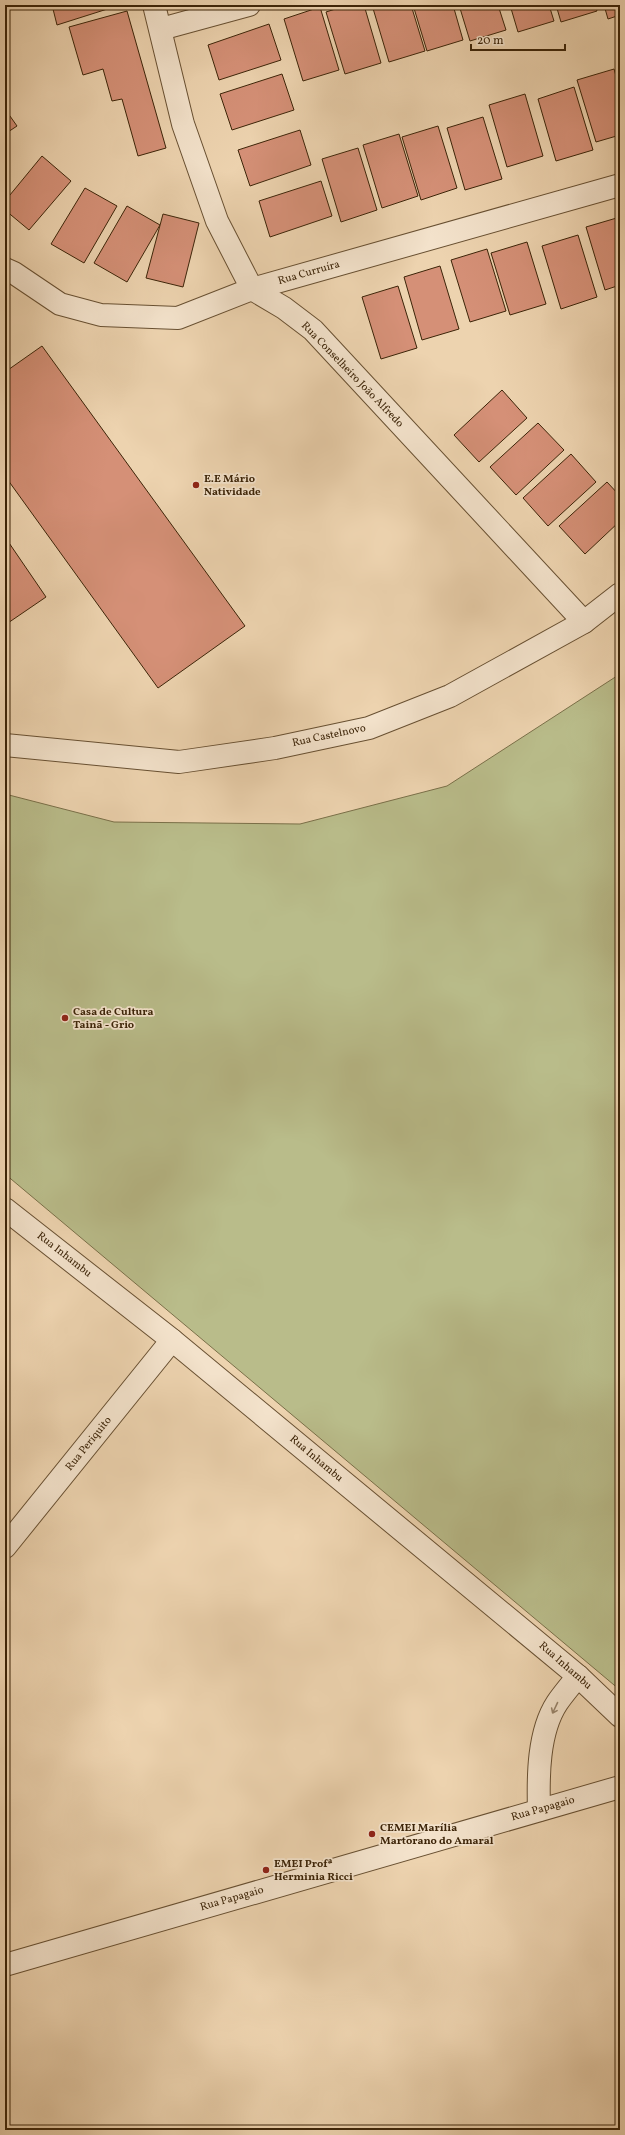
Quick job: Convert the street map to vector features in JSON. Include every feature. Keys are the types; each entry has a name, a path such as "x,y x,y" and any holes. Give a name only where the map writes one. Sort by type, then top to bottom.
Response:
{"street":[{"path":"154,5 188,139 217,221 252,289"},
{"path":"161,29 249,5"},
{"name":"Rua Curruíra","path":"5,269 14,273 60,304 102,315 178,318 252,289 620,185"},
{"name":"Rua Conselheiro João Alfredo","path":"252,289 284,308 313,330 584,622"},
{"name":"Rua Castelnovo","path":"5,745 179,762 275,748 369,728 450,696 584,622 620,594"},
{"name":"Rua Inhambu","path":"5,1209 172,1340 578,1676 620,1716"},
{"name":"Rua Periquito","path":"5,1547 172,1340"},
{"path":"539,1810 538,1780 544,1738 556,1704 578,1676"},
{"name":"Rua Papagaio","path":"5,1965 620,1787"}],"green space":[{"path":"620,674 620,1690 5,1174 5,794 114,822 300,824 447,786"}],"building":[{"path":"52,5 120,5 57,25"},
{"path":"348,5 364,5 381,63 345,74 326,12"},
{"path":"372,5 411,5 425,51 389,62"},
{"path":"413,5 453,5 463,40 427,51"},
{"path":"459,5 498,5 506,30 470,41"},
{"path":"510,5 549,5 554,21 518,32"},
{"path":"556,5 595,5 597,11 561,22"},
{"path":"604,5 620,5 620,15 608,19"},
{"path":"320,7 339,70 303,81 284,19"},
{"path":"127,11 166,148 138,156 122,99 112,101 103,69 83,75 69,27"},
{"path":"269,24 281,60 219,80 208,45"},
{"path":"614,69 620,90 620,135 596,142 577,80"},
{"path":"282,74 294,110 232,130 220,94"},
{"path":"574,87 593,150 556,161 538,99"},
{"path":"525,94 543,156 507,167 489,105"},
{"path":"5,109 17,126 5,134"},
{"path":"483,117 502,179 465,190 447,128"},
{"path":"438,126 457,188 421,200 402,137"},
{"path":"300,130 311,165 250,186 238,150"},
{"path":"399,134 418,196 382,208 363,145"},
{"path":"358,148 377,210 341,222 322,159"},
{"path":"42,156 71,181 29,230 5,210 5,201"},
{"path":"321,181 332,216 270,237 259,201"},
{"path":"85,188 117,206 84,263 51,244"},
{"path":"127,206 160,225 127,282 94,263"},
{"path":"163,214 199,223 183,287 146,278"},
{"path":"620,217 620,285 605,290 586,227"},
{"path":"578,235 597,297 561,309 542,246"},
{"path":"527,242 546,304 510,315 491,253"},
{"path":"487,249 506,311 470,322 451,260"},
{"path":"440,266 459,329 422,340 404,277"},
{"path":"398,286 417,348 381,359 362,297"},
{"path":"42,346 245,626 158,688 5,476 5,372"},
{"path":"502,390 527,418 479,462 454,435"},
{"path":"538,423 564,450 516,495 490,467"},
{"path":"571,454 596,482 548,526 523,498"},
{"path":"607,482 620,496 620,521 585,554 559,526"},
{"path":"5,537 46,597 5,625"}],"place":[{"name":"E.E Mário Natividade","path":"196,485"},
{"name":"Casa de Cultura Tainã - Grio","path":"65,1018"},
{"name":"CEMEI Marília Martorano do Amaral","path":"372,1834"},
{"name":"EMEI Profª Herminia Ricci","path":"266,1870"}]}
